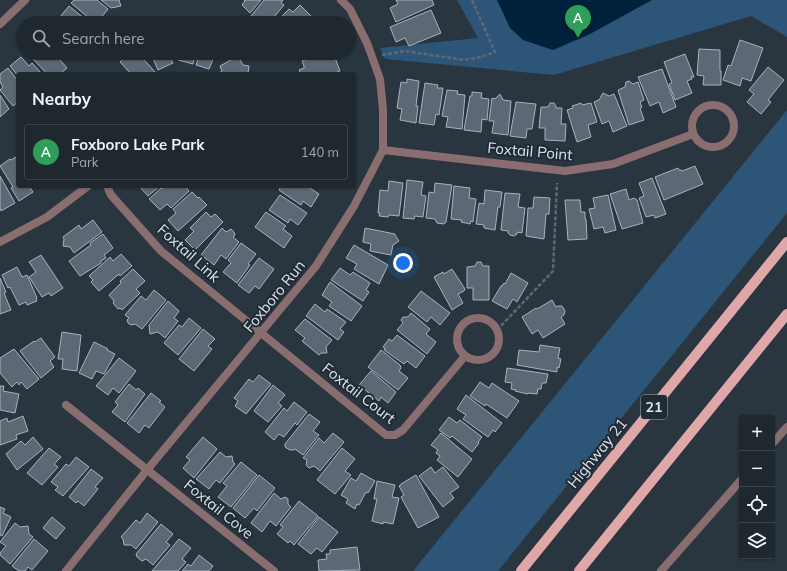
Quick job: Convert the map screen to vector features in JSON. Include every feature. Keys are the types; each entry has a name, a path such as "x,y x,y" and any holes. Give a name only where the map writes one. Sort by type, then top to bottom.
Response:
{"main road":[{"name":"Highway 21","path":"521,571 787,242"},
{"path":"578,571 787,314"}],"street":[{"path":"0,24 25,0"},
{"name":"Foxboro Run","path":"341,0 350,9 354,16"},
{"name":"Foxboro Run","path":"66,571 147,470 316,266 354,206 383,150 383,110 380,78 367,43 356,21"},
{"path":"707,106 721,107 727,111 731,117 733,130 731,136 721,145 715,147 702,144 693,134 693,120 696,114 707,106"},
{"name":"Foxtail Point","path":"383,150 565,171 613,164 693,134"},
{"path":"0,242 47,217 85,188"},
{"name":"Foxtail Link","path":"108,188 161,251 262,333"},
{"path":"478,317 485,319 491,322 497,330 500,341 498,348 494,354 488,358 474,360 465,356 458,347 457,333 460,327 471,318 478,317"},
{"name":"Foxtail Court","path":"262,333 386,435 395,435 403,430 465,356"},
{"name":"Foxtail Cove","path":"66,405 274,571"},
{"path":"775,441 787,427"},
{"path":"661,571 739,482"}],"path":[{"path":"379,55 405,51 464,60 481,57 495,52 472,0"},
{"path":"497,330 553,271 557,183"}],"shaded area":[{"path":"457,0 787,0 787,37 751,16 554,75 385,59 380,48 478,38"},
{"path":"497,0 652,0 590,34 553,50 523,40 510,28"},
{"path":"787,110 787,213 498,571 413,571"}],"building":[{"path":"74,0 97,0 108,9 102,16 87,16 71,3"},
{"path":"101,0 119,0 121,6 111,8"},
{"path":"244,0 261,0 250,13 242,5 245,1"},
{"path":"264,0 283,0 281,3 284,5 275,16 251,16"},
{"path":"396,0 432,0 434,5 396,22 390,8 398,4"},
{"path":"300,5 311,16 282,16 289,9 293,12"},
{"path":"69,6 81,16 61,16"},
{"path":"431,10 441,33 409,46 405,38 396,42 390,27"},
{"path":"740,40 763,48 751,81 742,78 740,86 723,80 728,65 731,66"},
{"path":"699,49 720,50 721,85 703,85 704,76 697,75"},
{"path":"685,54 694,77 691,77 692,79 687,81 692,93 675,100 669,84 672,83 664,62"},
{"path":"17,60 24,60 29,66 32,63 40,72 16,72 16,74 10,66"},
{"path":"34,60 60,60 67,68 62,72 45,72"},
{"path":"122,60 144,60 155,72 129,72 120,62"},
{"path":"154,60 172,60 173,63 158,70"},
{"path":"178,60 194,60 193,64"},
{"path":"198,60 213,60 209,69 196,65"},
{"path":"231,60 240,60 243,65 249,66 248,72 221,72 222,71 220,66"},
{"path":"336,60 340,71 300,72 299,70 304,68 302,61"},
{"path":"768,67 784,80 768,100 771,102 761,114 747,102 754,94 749,90"},
{"path":"8,68 16,78 16,104 13,106 0,90 3,87 0,82 0,74"},
{"path":"662,69 676,107 663,113 659,102 650,106 638,77"},
{"path":"407,79 419,81 416,106 418,106 416,123 400,120 402,109 397,108 401,82 407,83"},
{"path":"629,81 633,84 638,82 644,100 640,102 642,107 640,108 644,120 629,125 618,90 625,87 626,82"},
{"path":"425,83 438,85 437,88 443,88 439,115 436,114 434,125 419,123"},
{"path":"447,90 458,91 457,94 465,95 462,129 446,127 448,117 442,116"},
{"path":"472,92 482,93 481,98 489,99 487,120 482,119 481,132 464,130"},
{"path":"603,93 609,96 614,94 627,126 613,132 609,121 602,124 594,102 599,100"},
{"path":"500,94 503,100 511,101 508,135 492,133 494,121 489,121 492,98 495,99"},
{"path":"0,95 9,109 0,117"},
{"path":"516,102 536,104 532,129 527,129 526,138 510,136"},
{"path":"550,103 554,103 556,108 562,108 561,124 566,124 565,141 545,140 545,128 539,128 541,107 548,107"},
{"path":"581,103 582,105 591,103 597,122 588,125 591,137 577,142 567,110 573,108 572,106"},
{"path":"16,157 16,188 30,188 33,192 19,201 11,188 13,187 0,166 10,159 11,160"},
{"path":"695,166 703,184 664,200 655,177 678,168 682,171"},
{"path":"0,176 15,203 1,211 0,208"},
{"path":"652,178 666,214 655,218 654,215 646,217 639,198 644,196 639,183"},
{"path":"407,180 423,182 421,195 426,196 423,217 415,216 414,219 403,218"},
{"path":"389,181 403,183 399,216 379,216 380,190 388,191"},
{"path":"435,183 452,185 446,222 444,224 437,223 435,219 426,218 429,192 434,193"},
{"path":"454,186 470,188 469,198 476,199 473,222 471,221 470,224 461,222 462,220 451,219"},
{"path":"141,188 158,188 148,196"},
{"path":"161,188 187,188 189,191 171,208 167,204 160,210 149,199"},
{"path":"280,188 310,188 319,194 311,207 303,201 301,205 279,190"},
{"path":"626,189 629,200 634,198 637,200 643,223 622,229 610,194"},
{"path":"485,190 502,192 500,207 498,207 495,230 484,228 484,225 476,224 479,203 484,204"},
{"path":"192,192 207,205 178,231 168,220 176,213 173,209"},
{"path":"505,193 520,194 518,207 525,208 522,233 517,232 514,236 510,235 508,231 501,230"},
{"path":"280,195 307,213 298,225 290,219 288,223 269,210"},
{"path":"608,195 616,230 605,233 603,227 594,229 589,209 595,208 593,198"},
{"path":"534,197 550,198 549,214 546,214 544,239 526,236 528,208 533,208"},
{"path":"565,200 580,200 581,212 585,212 587,239 568,240"},
{"path":"206,212 211,217 215,214 223,222 195,250 185,240 194,231 190,228"},
{"path":"266,212 286,226 283,229 292,236 284,248 255,227"},
{"path":"93,220 102,232 74,253 70,247 63,246 63,237 79,225 81,229"},
{"path":"222,228 226,232 231,229 235,235 233,237 239,242 226,259 221,255 214,265 201,255"},
{"path":"365,228 395,234 399,241 393,245 391,255 370,251 371,244 363,242"},
{"path":"103,234 113,248 104,255 106,258 101,261 101,263 80,276 69,261"},
{"path":"241,243 256,254 248,264 250,265 237,283 223,272 231,263 228,260"},
{"path":"354,245 388,265 379,284 354,269 357,264 346,258"},
{"path":"121,254 132,266 120,276 119,274 99,291 91,282 93,280 89,276 110,257 113,261"},
{"path":"41,255 63,288 51,296 49,293 42,297 29,277 36,272 29,262"},
{"path":"259,258 274,269 259,289 255,286 249,293 238,285"},
{"path":"477,262 481,262 483,266 489,266 489,300 473,300 473,288 467,288 467,267 475,266"},
{"path":"17,267 22,277 27,275 37,301 27,305 26,302 19,305 10,287 8,288 2,275"},
{"path":"340,268 350,275 353,272 370,283 366,290 369,292 363,301 331,280"},
{"path":"133,269 145,281 136,289 140,293 122,310 120,308 118,309 109,295 121,283 120,281"},
{"path":"452,269 465,289 458,294 463,303 452,310 434,277 443,272 444,274"},
{"path":"511,273 528,283 517,302 513,299 507,309 492,301 501,286 504,283 505,284"},
{"path":"0,278 11,310 0,314"},
{"path":"330,282 362,306 351,321 329,306 332,302 322,295"},
{"path":"154,290 166,300 142,329 135,324 131,325 128,323 127,320 129,318 125,315 141,296 146,300"},
{"path":"421,291 450,313 440,325 431,317 427,322 408,307"},
{"path":"552,300 556,307 562,306 565,311 564,315 561,317 565,324 543,338 538,330 532,334 522,317"},
{"path":"168,301 179,311 174,318 178,321 165,338 158,332 150,334 149,325"},
{"path":"315,304 325,312 327,309 346,322 340,329 344,332 338,340 306,316"},
{"path":"411,313 430,329 426,334 436,342 427,354 397,330 403,323 401,320 403,317 408,317"},
{"path":"189,318 201,328 178,355 164,343 179,325 182,327"},
{"path":"305,319 332,340 326,347 327,353 321,353 319,355 302,341 305,338 295,330"},
{"path":"203,329 215,339 208,346 212,349 194,371 179,359"},
{"path":"62,332 81,335 77,371 62,369 63,359 58,359"},
{"path":"397,335 425,356 416,368 407,361 404,364 384,350 385,348 383,347 389,339 392,341"},
{"path":"41,338 55,357 50,361 54,367 41,378 20,351"},
{"path":"94,342 115,354 104,374 96,371 92,379 79,373"},
{"path":"540,345 560,348 558,358 561,359 559,368 557,367 557,372 517,365 519,350 539,352"},
{"path":"14,349 39,379 27,389 21,382 19,385 17,382 12,387 0,373 0,358"},
{"path":"381,350 400,365 401,368 399,371 408,378 398,390 368,367"},
{"path":"119,358 136,371 119,393 113,388 108,395 96,386"},
{"path":"507,368 548,374 546,383 542,383 541,389 538,389 537,394 528,394 515,391 516,390 511,389 512,383 505,382"},
{"path":"371,371 396,392 388,403 381,397 379,401 359,385"},
{"path":"259,375 271,384 246,414 235,406 238,401 234,398 249,379 253,382"},
{"path":"480,382 489,388 492,383 519,401 507,418 486,404 485,406 470,396"},
{"path":"129,384 136,390 138,388 145,394 125,422 112,412 118,405 115,402"},
{"path":"273,385 285,395 278,403 282,406 268,422 254,411"},
{"path":"0,386 4,386 3,391 19,394 15,413 0,410"},
{"path":"151,393 161,401 159,402 165,407 149,428 145,425 139,433 127,423"},
{"path":"466,395 502,423 495,432 493,430 488,437 463,419 466,415 457,409"},
{"path":"294,402 307,412 297,425 295,423 284,437 279,434 274,440 265,432 284,408 287,411"},
{"path":"309,414 320,422 313,431 319,435 303,455 295,449 290,450 285,447 285,444"},
{"path":"23,416 28,431 16,435 17,439 0,445 0,421 7,418 8,422"},
{"path":"449,417 457,423 460,420 482,437 472,452 452,436 450,438 439,430"},
{"path":"333,433 344,442 320,471 314,466 309,468 306,465 307,460 303,458 319,438 324,443"},
{"path":"441,433 472,459 458,477 437,460 440,456 436,453 438,450 431,445"},
{"path":"33,437 43,449 17,470 6,454 21,441 25,445"},
{"path":"203,437 217,449 194,478 183,468 190,460 186,457"},
{"path":"49,448 61,457 54,464 58,467 42,485 27,473"},
{"path":"342,448 355,459 345,471 351,475 335,494 317,480"},
{"path":"220,452 226,457 232,456 235,464 220,483 216,480 209,489 196,479"},
{"path":"76,457 89,467 63,496 55,490 58,487 51,482 66,464 69,466"},
{"path":"241,462 257,475 231,507 218,497 227,486 223,483"},
{"path":"431,467 435,473 443,467 459,487 450,493 454,498 443,507 419,476"},
{"path":"91,469 103,478 95,487 98,489 84,506 78,501 76,503 69,497"},
{"path":"361,473 375,481 368,493 366,492 359,505 357,504 355,509 346,503 348,499 341,495 351,478 356,481"},
{"path":"259,475 275,488 257,511 254,508 245,518 233,508"},
{"path":"416,475 439,517 418,528 401,497 404,495 399,486"},
{"path":"377,481 395,485 392,497 399,498 393,524 383,522 383,524 372,521 377,499 374,499"},
{"path":"274,493 281,499 285,497 288,499 288,504 291,507 276,526 270,521 262,532 251,523"},
{"path":"299,501 318,516 294,545 290,541 288,543 277,534 283,527 280,525"},
{"path":"0,507 5,509 3,513 11,517 2,536 0,535"},
{"path":"147,513 158,522 136,549 131,545 124,545 121,537 136,520 140,523"},
{"path":"52,517 65,528 56,539 43,528"},
{"path":"319,517 338,532 322,552 317,548 311,554 298,544"},
{"path":"15,523 20,527 28,526 29,534 33,537 10,564 0,555 6,546 0,542"},
{"path":"161,524 173,534 166,542 170,545 153,565 146,559 142,561 136,554"},
{"path":"34,539 48,551 32,570 28,567 25,571 19,571 12,566"},
{"path":"179,539 191,548 182,559 186,562 178,571 152,571"},
{"path":"357,547 360,570 319,571 318,560 327,559 326,554 330,554 330,550"},
{"path":"199,555 213,566 209,571 182,571 188,564 191,566"}],"place":[{"name":"Foxboro Lake Park","path":"578,38"}]}
